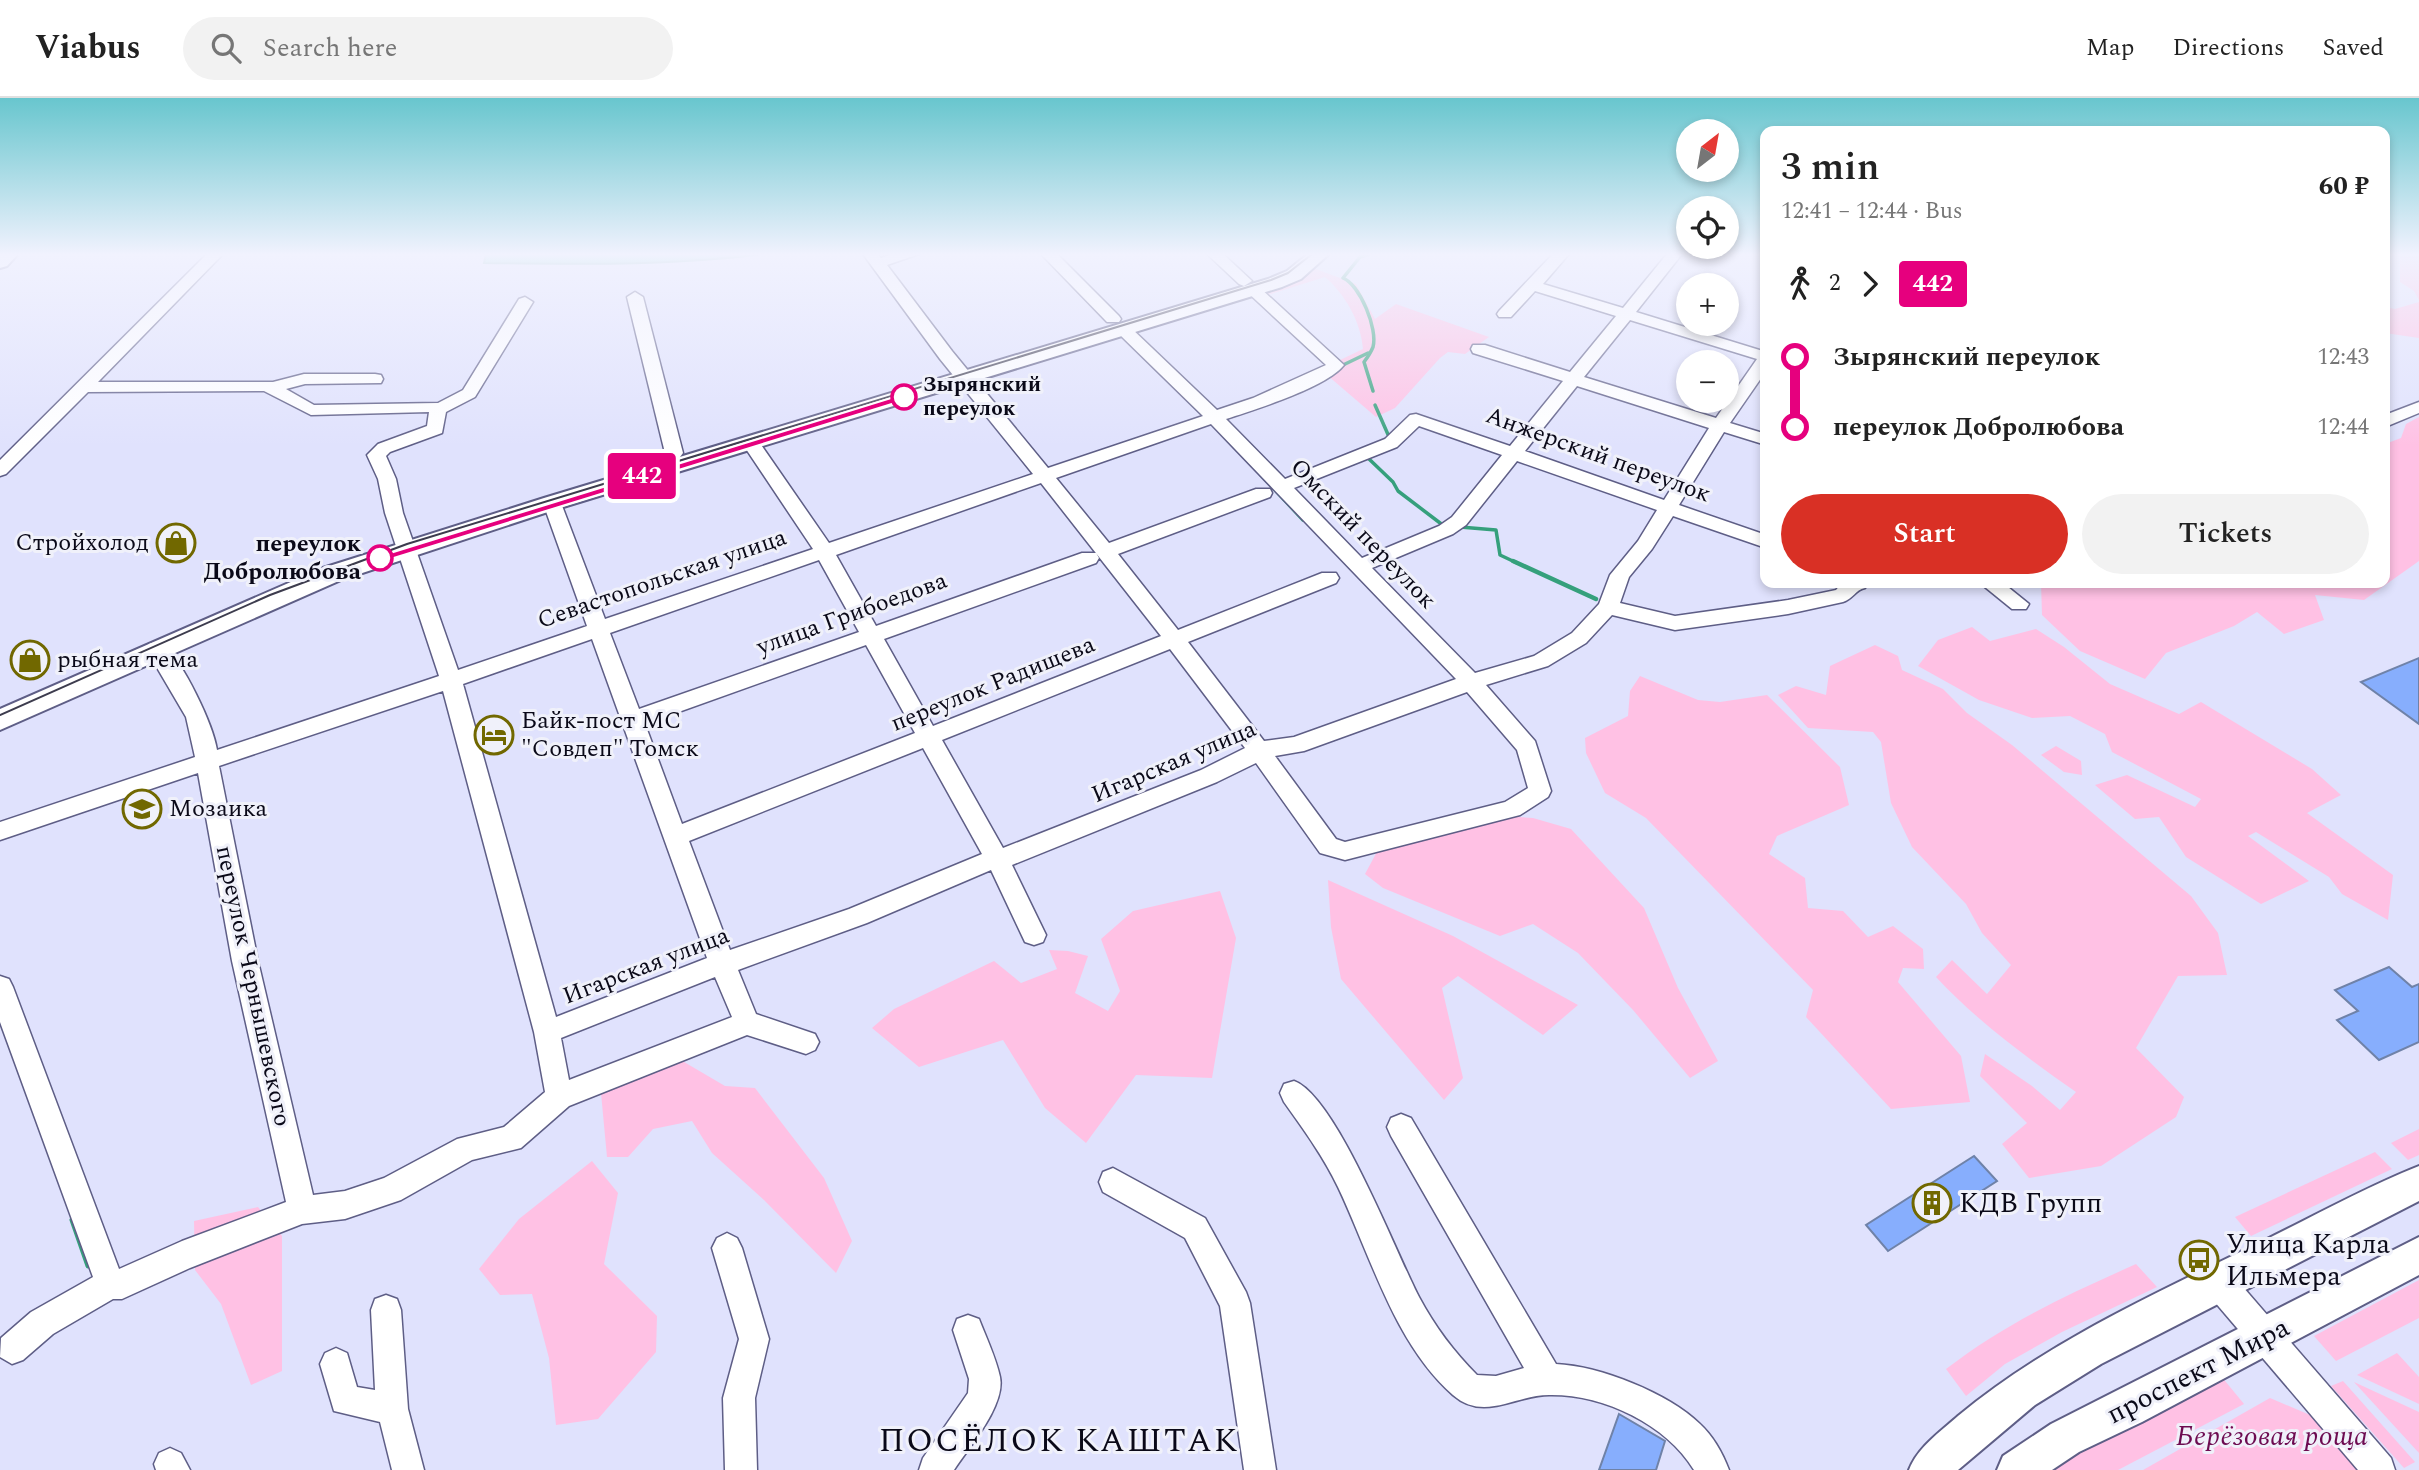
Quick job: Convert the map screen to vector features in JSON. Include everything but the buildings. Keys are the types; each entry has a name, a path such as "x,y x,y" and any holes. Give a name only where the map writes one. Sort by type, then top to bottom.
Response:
{"main road":[{"path":"0,720 271,598 406,542 552,503 751,443 960,373 1139,318"},
{"path":"0,705 267,587 674,453 960,373"},
{"path":"1929,1470 1950,1448 2023,1389 2081,1352 2419,1183"},
{"name":"проспект Мира","path":"2017,1470 2065,1438 2419,1255"}],"street":[{"path":"0,470 152,318"},
{"path":"438,410 469,393 515,318"},
{"path":"640,318 674,453"},
{"path":"919,318 960,373 1045,474 1098,555 1176,639 1261,750"},
{"name":"Омский переулок","path":"1113,318 1213,416 1272,490 1358,567 1471,682 1527,747 1540,791 1512,808 1345,851 1328,846 1261,750"},
{"name":"Севастопольская улица","path":"0,831 451,680 1259,402 1325,373 1336,365 1285,318"},
{"path":"1358,567 1451,527 1622,318"},
{"path":"1642,318 1760,356"},
{"path":"1479,349 1760,438"},
{"path":"1760,367 1645,545 1620,575 1608,607 1675,623 1810,602 1843,595 1848,588"},
{"path":"83,387 271,388 304,379 375,379"},
{"path":"271,388 310,410 432,407 438,410"},
{"path":"2390,418 2419,407"},
{"path":"438,410 436,429 384,447 376,455 387,479 394,513 451,680 547,1032 559,1097"},
{"name":"Анжерский переулок","path":"1413,419 1760,540"},
{"name":"улица Грибоедова","path":"633,720 1098,555 1272,490 1391,443 1413,419"},
{"path":"751,443 824,551 869,636 998,860 1034,935"},
{"path":"552,503 722,963 747,1023"},
{"name":"переулок Радищева","path":"675,836 1329,579"},
{"path":"1997,588 2019,604"},
{"name":"Игарская улица","path":"547,1032 722,963 859,916 979,864 998,860 1209,776 1261,750 1296,745 1471,682 1542,661 1579,638 1608,607"},
{"name":"переулок Чернышевского","path":"156,649 183,689 207,744 207,762 245,961 302,1210"},
{"path":"0,987 110,1284"},
{"path":"12,1349 42,1323 110,1284 121,1284 182,1256 302,1210 345,1205 391,1190 467,1147 511,1139 559,1097 747,1023 806,1042"},
{"path":"1294,1093 1334,1149 1416,1319 1439,1356 1467,1387 1483,1391 1513,1389 1547,1379 1611,1390 1664,1416 1690,1436 1713,1470"},
{"path":"1401,1128 1547,1379"},
{"path":"1114,1182 1195,1228 1235,1303 1260,1470"},
{"path":"727,1248 754,1339 739,1398 741,1470"},
{"path":"2219,1283 2379,1470"},
{"path":"386,1310 392,1409 408,1470"},
{"path":"935,1470 983,1398 985,1379 968,1330"},
{"path":"336,1364 345,1400 392,1409"}],"green space":[{"path":"1436,318 1489,337 1465,354 1448,352 1395,408 1376,417 1327,375 1340,360 1363,349 1355,319"},
{"path":"2390,318 2419,318 2419,338 2390,334"},
{"path":"2419,417 2419,561 2390,582 2390,442 2401,438 2406,424"},
{"path":"2041,588 2381,588 2364,600 2315,595 2324,620 2284,634 2257,612 2234,626 2166,653 2145,679 2080,651 2042,615"},
{"path":"1972,627 1990,641 2036,629 2064,647 2110,684 2179,714 2201,702 2312,769 2341,795 2307,813 2393,875 2388,920 2342,894 2329,877 2256,832 2248,836 2309,881 2261,904 2186,857 2159,817 2135,819 2095,785 2127,775 2195,807 2201,799 2112,752 2105,734 2070,716 2032,718 1979,700 1918,666 1938,640"},
{"path":"1875,645 1898,656 1902,670 1943,689 1967,713 2012,745 2191,896 2218,933 2227,975 2178,976 2136,1048 2184,1097 2176,1117 2101,1166 2029,1178 2002,1144 2027,1123 1980,1076 1985,1054 2032,1086 2060,1110 2076,1092 2003,1038 1968,1009 1936,977 1952,960 1987,994 2011,965 1982,933 1966,904 1912,847 1891,803 1881,742 1873,732 1808,728 1778,695 1796,686 1826,695 1830,666"},
{"path":"1640,676 1698,700 1720,702 1767,695 1840,767 1849,805 1777,836 1769,854 1805,878 1808,908 1843,911 1868,937 1893,926 1923,949 1924,969 1903,968 1898,982 1961,1056 1970,1102 1891,1109 1806,1017 1813,990 1646,818 1605,793 1586,753 1585,738 1628,716 1630,691"},
{"path":"2056,746 2081,761 2082,775 2064,772 2041,755"},
{"path":"1503,816 1533,818 1571,829 1644,908 1678,988 1718,1061 1690,1078 1633,1010 1578,953 1533,924 1500,936 1383,888 1365,874 1379,848"},
{"path":"1328,880 1453,936 1578,1005 1543,1035 1458,976 1442,988 1463,1078 1444,1100 1341,979 1331,927"},
{"path":"1220,891 1236,938 1212,1078 1136,1075 1086,1143 1045,1108 1003,1040 919,1067 872,1028 894,1009 994,961 1021,983 1057,969 1049,950 1088,956 1075,993 1108,1011 1120,991 1101,939 1133,911"},
{"path":"679,1059 725,1086 755,1088 824,1178 852,1241 836,1273 764,1200 712,1153 692,1121 653,1129 628,1157 607,1157 601,1093"},
{"path":"2419,1129 2419,1155 2408,1160 2391,1143"},
{"path":"2375,1152 2392,1169 2251,1236 2235,1217"},
{"path":"592,1161 618,1193 604,1264 657,1316 656,1352 598,1419 556,1425 549,1358 532,1294 500,1295 479,1269 519,1219"},
{"path":"258,1207 282,1236 282,1371 251,1385 221,1304 195,1270 194,1221"},
{"path":"2136,1264 2157,1287 2062,1332 2005,1364 1966,1396 1946,1369 2015,1323"},
{"path":"2419,1280 2419,1318 2336,1361 2314,1336"},
{"path":"2397,1353 2419,1377 2419,1404 2357,1375"},
{"path":"2221,1376 2244,1404 2118,1470 2038,1470"},
{"path":"2343,1381 2415,1462 2404,1468 2331,1386"},
{"path":"2354,1382 2419,1412 2419,1453"},
{"name":"Берёзовая роща","path":"2270,1398 2310,1415 2358,1470 2143,1470"}],"waterway":[{"path":"1370,318 1373,347 1364,362 1373,391"},
{"path":"1341,366 1368,353"},
{"path":"1375,405 1390,439"},
{"path":"1371,456 1368,458 1393,482 1398,491 1444,526"},
{"path":"1261,475 1303,520"},
{"path":"1460,527 1496,530 1500,555 1517,563"},
{"path":"1513,561 1596,599"},
{"path":"72,1220 88,1266"}],"tram line":[{"path":"0,715 270,595 407,544 1147,318"}],"bus line":[{"name":"442","path":"380,558 904,397"}],"place":[{"name":"Зырянский переулок","path":"904,397"},
{"name":"Стройхолод","path":"176,543"},
{"name":"переулок Добролюбова","path":"380,558"},
{"name":"рыбная тема","path":"30,660"},
{"name":"Байк-пост MC \"Совдеп\" Томск","path":"494,735"},
{"name":"Мозаика","path":"142,809"},
{"name":"КДВ Групп","path":"1932,1203"},
{"name":"Улица Карла Ильмера","path":"2199,1260"}],"district":[{"name":"ПОСЁЛОК КАШТАК","path":"1059,1441"}]}
